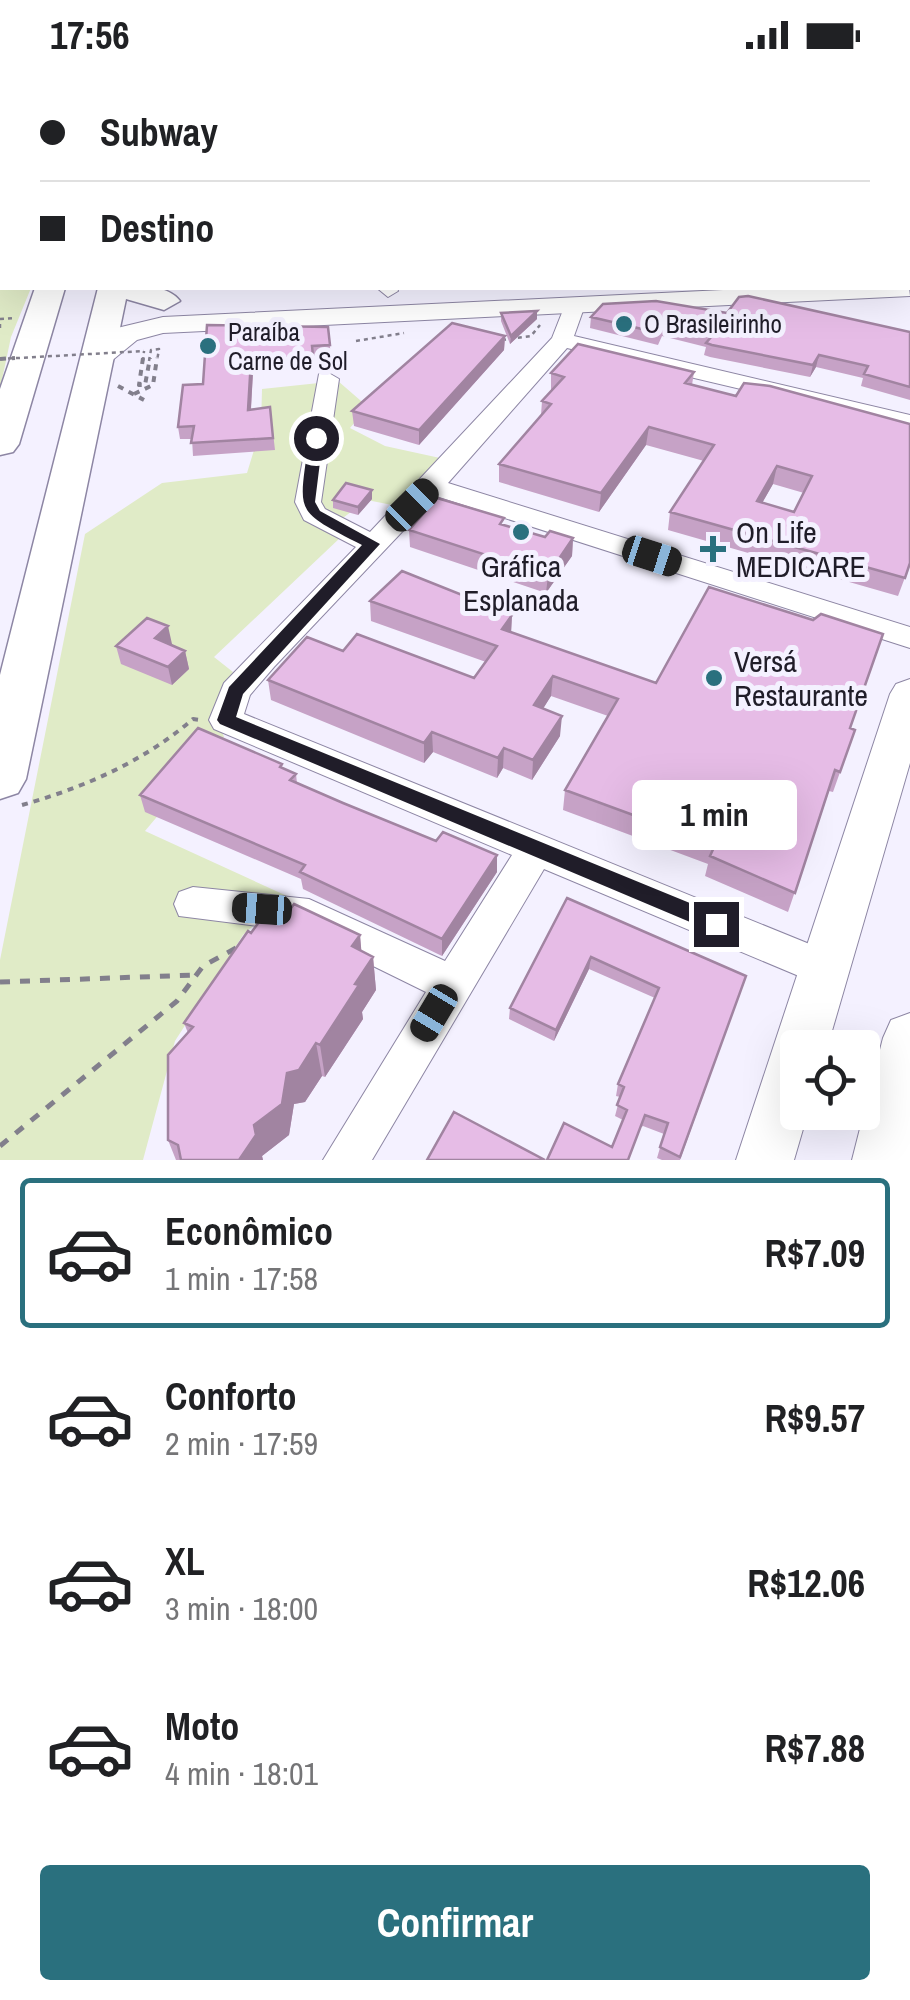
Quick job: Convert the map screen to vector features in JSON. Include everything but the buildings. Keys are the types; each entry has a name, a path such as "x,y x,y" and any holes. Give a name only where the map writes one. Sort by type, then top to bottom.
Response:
{"highway":[{"path":"0,444 26,324 49,290"},
{"path":"26,324 115,293 164,302"},
{"path":"8,793 17,630 115,293"}],"main road":[{"path":"94,362 127,334 208,313 380,290"},
{"path":"164,302 208,313 569,322 771,291"},
{"path":"806,1030 910,694"},
{"path":"881,1160 910,1038"},
{"path":"765,1160 780,1113"}],"lane":[{"path":"825,969 226,720 235,691 431,486 569,322 910,422"},
{"path":"327,379 308,502 314,514 372,544"},
{"path":"431,486 910,638"},
{"path":"346,1160 536,849"},
{"path":"193,904 309,916 452,984"}],"path":[{"path":"488,338 511,342 536,334 546,323 569,322"},
{"path":"0,324 26,324"},
{"path":"356,341 369,337 390,339 414,330"},
{"path":"0,359 144,351 139,385 146,384 152,350 159,349 153,385 134,394"},
{"path":"8,793 47,798 142,758 193,719 213,726 226,720"},
{"path":"0,1146 176,1001 203,966 241,945"},
{"path":"0,982 196,975"}],"green space":[{"path":"0,290 30,290 11,337 0,389"},
{"path":"338,381 368,407 350,428 385,446 440,458 392,505 367,500 328,529 341,537 214,657 233,672 216,715 224,737 145,831 287,896 243,935 175,1041 143,1160 0,1160 0,960 85,534 162,483 247,473 261,427 262,389"}],"place":[{"name":"O Brasileirinho","path":"624,324"},
{"name":"Paraíba Carne de Sol","path":"208,346"},
{"name":"Gráfica Esplanada","path":"521,532"},
{"name":"On Life MEDICARE","path":"713,549"},
{"name":"Versá Restaurante","path":"714,678"}],"route":[{"path":"316,438 308,502 314,514 372,544 235,691 226,720 716,924"}]}
